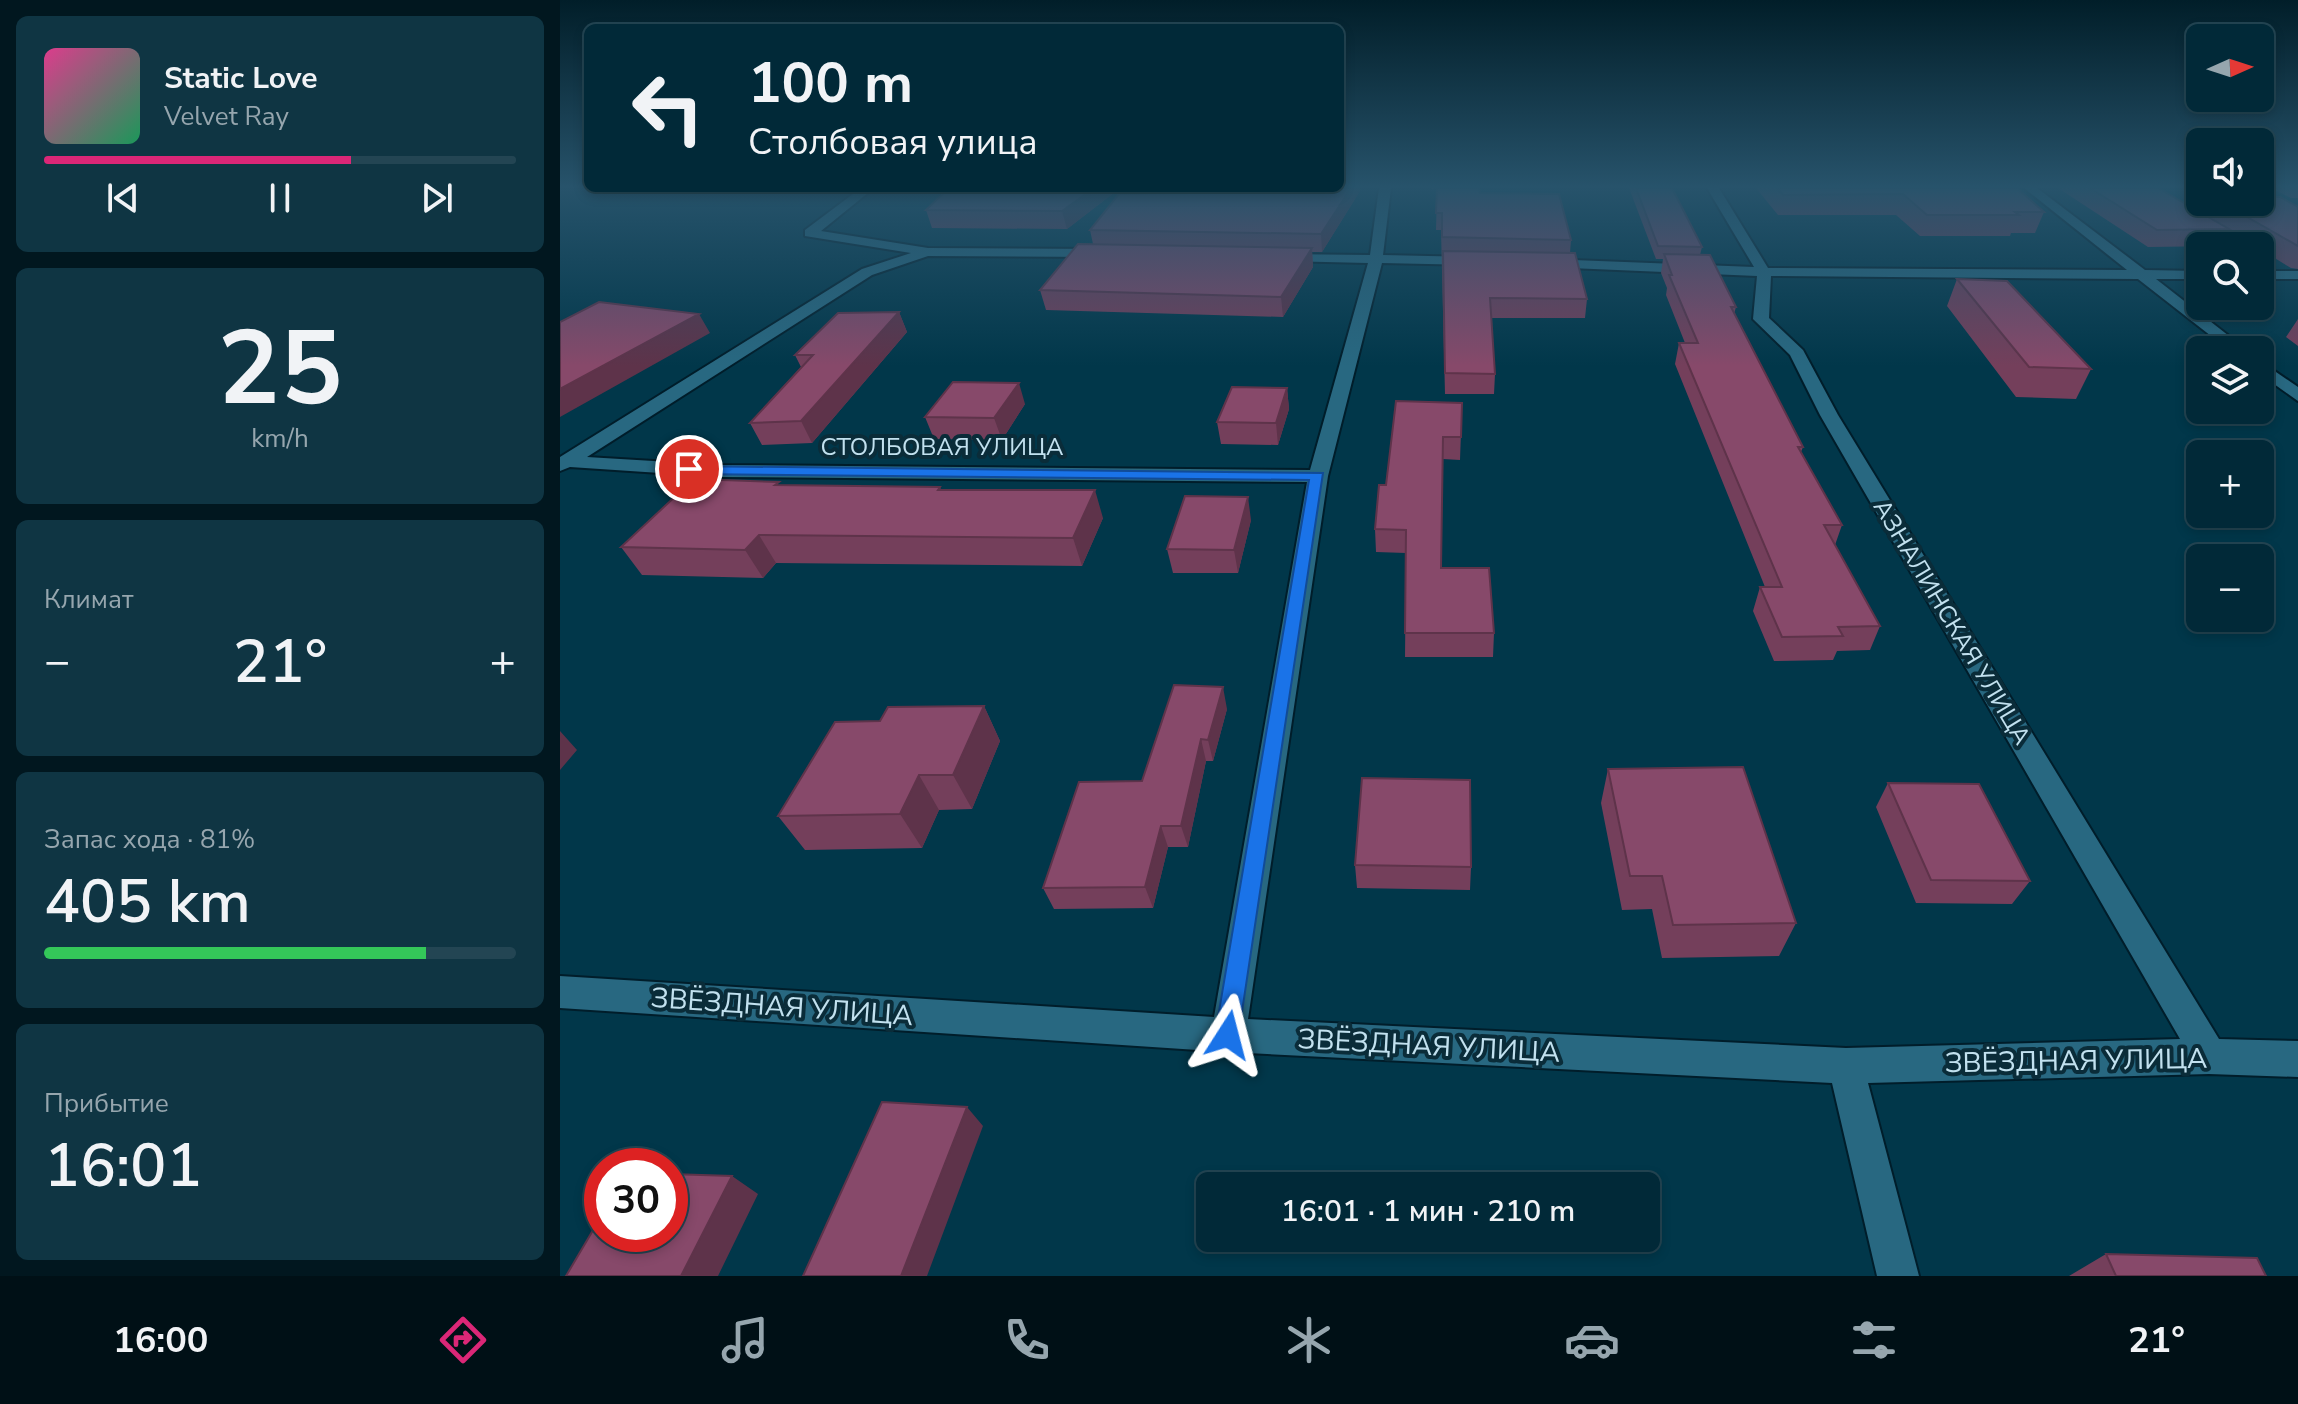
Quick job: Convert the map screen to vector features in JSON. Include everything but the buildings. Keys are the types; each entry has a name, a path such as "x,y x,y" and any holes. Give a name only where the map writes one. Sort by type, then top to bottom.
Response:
{"street":[{"path":"907,248 927,252 1115,253"},
{"path":"1228,1035 1318,476 1377,248"},
{"path":"1749,248 1764,272"},
{"path":"2108,248 2221,336"},
{"name":"СТОЛБОВАЯ УЛИЦА","path":"563,463 867,272 927,252"},
{"path":"1269,257 1483,262"},
{"path":"1529,263 1712,267 1764,272 2186,275"},
{"name":"АЗНАЛИНСКАЯ УЛИЦА","path":"1764,272 1761,319 1797,353 1829,415 2209,1056"},
{"path":"2274,275 2298,275"},
{"path":"2274,377 2298,396"},
{"name":"СТОЛБОВАЯ УЛИЦА","path":"563,463 720,471 1318,476"},
{"name":"ЗВЁЗДНАЯ УЛИЦА","path":"560,992 1228,1035 1846,1066 2209,1056 2298,1059"},
{"path":"1846,1066 1898,1276"}],"route":[{"path":"689,469 1318,476 1228,1035"}]}
